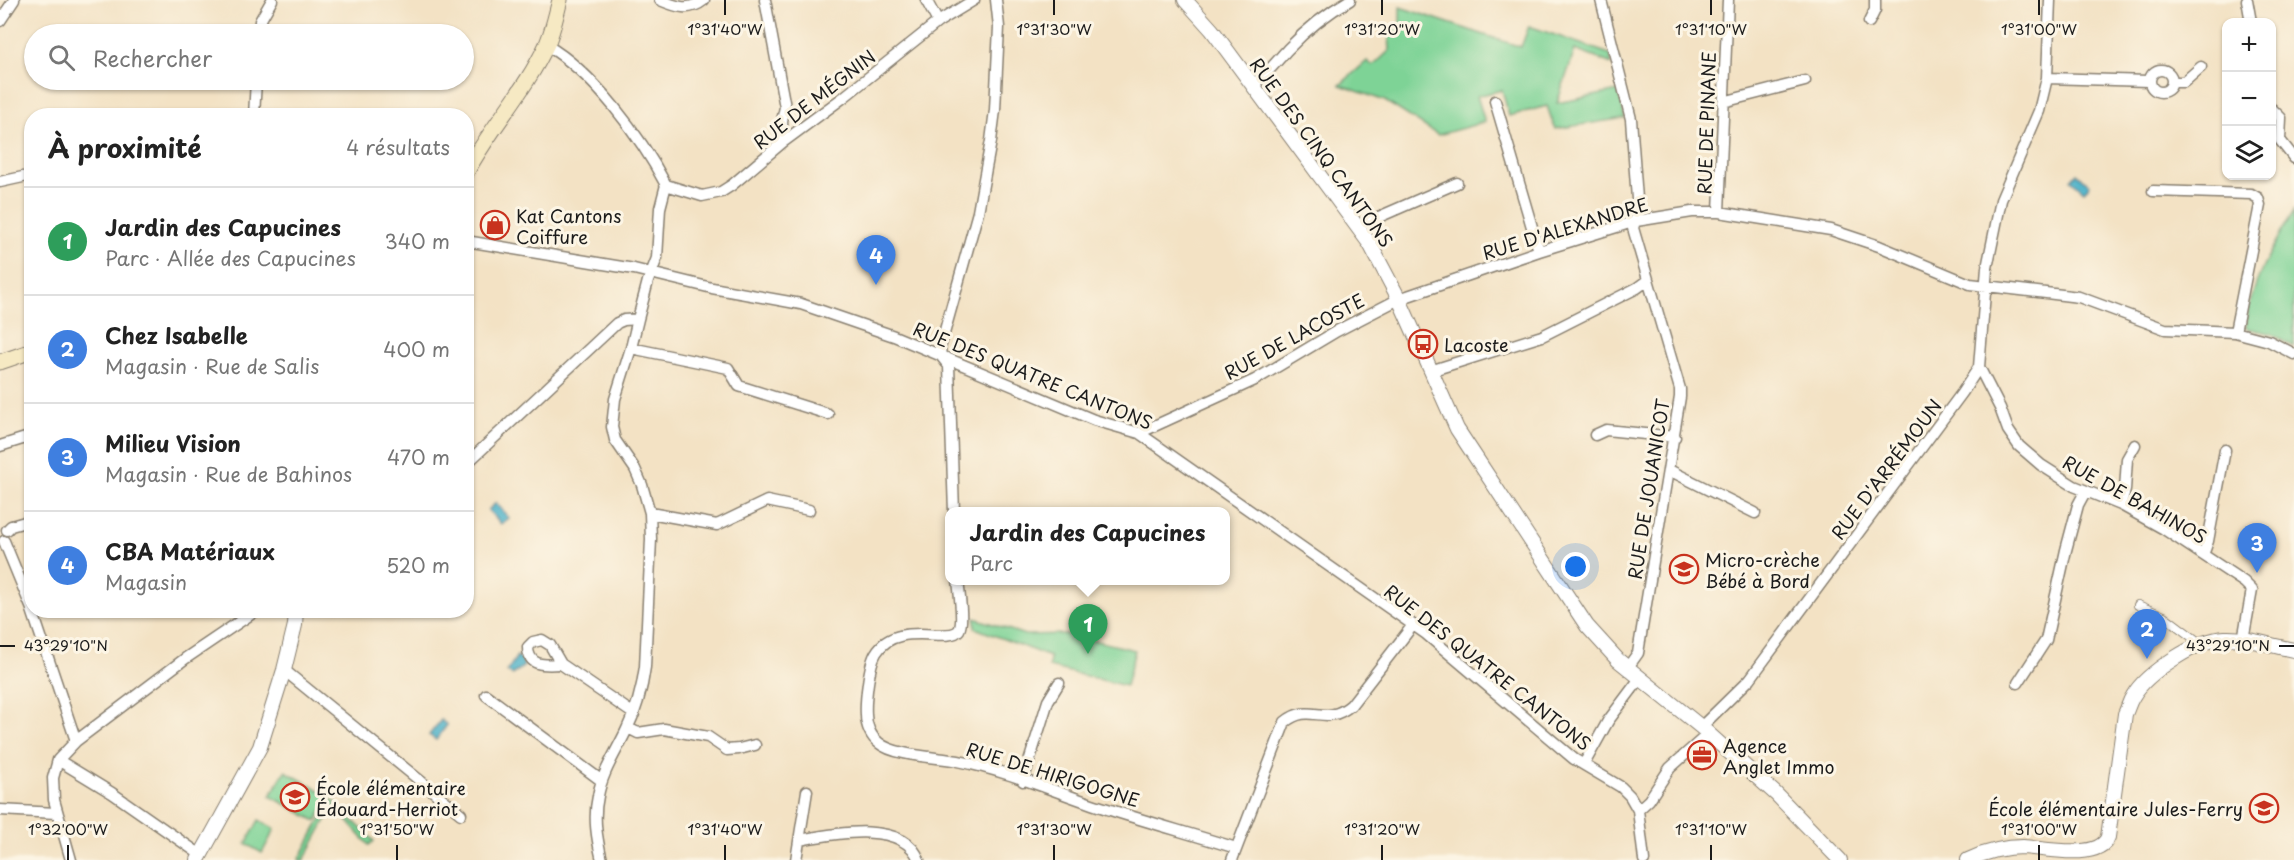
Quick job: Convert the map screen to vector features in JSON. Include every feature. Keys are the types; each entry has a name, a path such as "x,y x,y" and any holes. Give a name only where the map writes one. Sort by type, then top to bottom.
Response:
{"main road":[{"path":"474,159 546,45 560,0"},
{"path":"0,362 24,354"}],"street":[{"path":"0,21 14,0"},
{"path":"260,24 272,0"},
{"path":"660,0 678,7 695,7 704,0"},
{"path":"765,0 785,107 782,121 783,142"},
{"path":"926,0 938,22"},
{"name":"RUE DE MÉGNIN","path":"666,185 702,196 722,192 938,22 974,0"},
{"path":"954,507 949,366 941,356 942,341 978,212 991,141 999,27 996,0"},
{"name":"RUE DES CINQ CANTONS","path":"1185,0 1212,30 1370,244 1399,299 1457,429 1587,626 1628,667 1776,794 1840,860"},
{"path":"1252,86 1268,73 1288,49 1325,15 1350,0"},
{"name":"RUE DE JOUANICOT","path":"1601,0 1631,119 1638,212 1633,228 1680,389 1675,437 1638,653 1628,667"},
{"name":"RUE DE PINANE","path":"1719,212 1728,0"},
{"path":"1869,22 1875,10 1875,0"},
{"path":"1979,367 1985,286 2001,200 2039,111 2047,78 2050,0"},
{"path":"2247,0 2250,18"},
{"path":"546,45 578,68 606,98 650,157 666,185 660,208 657,258 615,399 612,427 615,440 635,469 642,485 650,513 651,539 643,686 628,729 602,781 596,813 597,836 602,860"},
{"path":"2173,82 2184,82 2201,67"},
{"path":"2148,81 2158,69 2164,70 2173,82"},
{"path":"2047,78 2148,81"},
{"path":"1723,102 1805,81"},
{"path":"2148,81 2158,93 2162,93 2173,82"},
{"path":"254,108 255,90"},
{"path":"1495,101 1539,251"},
{"path":"2276,114 2281,118 2280,140 2294,158"},
{"path":"0,182 24,177"},
{"path":"1358,226 1457,183"},
{"path":"2153,191 2251,194 2258,198 2260,205 2235,332"},
{"name":"RUE D'ALEXANDRE","path":"1399,299 1539,251 1636,221 1692,212 1719,212 1831,230 1879,246 1970,284 2086,298 2165,329 2235,332 2269,341 2294,354"},
{"name":"RUE DES QUATRE CANTONS","path":"474,242 651,272 712,288 801,304 894,336 1094,420 1139,433 1413,625 1574,759 1621,788 1630,796 1638,810"},
{"path":"1430,370 1542,336 1637,288 1648,280"},
{"name":"RUE DE LACOSTE","path":"1139,433 1255,380 1337,331 1399,299"},
{"path":"474,457 617,323 638,319"},
{"path":"631,348 728,368 739,386 828,414"},
{"name":"RUE DE BAHINOS","path":"1979,367 2000,408 2008,430 2019,446 2041,465 2085,492 2121,506 2164,529 2252,590 2243,640"},
{"name":"RUE D'ARRÉMOUN","path":"1638,810 1649,800 1670,768 1750,680 1979,367"},
{"path":"1595,435 1606,430 1675,437"},
{"path":"0,446 24,438"},
{"path":"2121,506 2126,490 2127,459 2135,445"},
{"path":"2203,555 2208,541 2225,450"},
{"path":"1669,470 1755,513"},
{"path":"2018,683 2046,640 2066,550 2078,505 2085,492"},
{"path":"650,513 717,525 768,501 809,510"},
{"path":"24,522 4,528 9,536 2,542 24,592"},
{"name":"RUE DE HIRIGOGNE","path":"958,585 961,618 960,629 957,632 951,634 921,633 890,638 875,654 866,716 876,741 892,750 974,765 1236,848"},
{"path":"2138,605 2164,616 2196,640"},
{"path":"35,618 76,741"},
{"path":"71,860 56,813 53,778 58,760 76,741 186,658 245,618"},
{"path":"58,760 112,794 200,857 255,758 284,670 296,618"},
{"path":"1232,860 1285,722 1301,713 1328,716 1342,713 1351,705 1413,625"},
{"path":"1968,860 1997,849 2010,847 2025,847 2081,856 2090,856 2100,852 2106,845 2108,837 2125,714 2133,696 2145,681 2199,645 2211,640 2226,638 2243,640 2294,650"},
{"path":"561,664 634,714"},
{"path":"284,670 461,814"},
{"path":"1584,764 1608,721 1641,677"},
{"path":"1023,781 1048,701 1059,683"},
{"path":"486,694 602,781"},
{"path":"628,729 638,733 664,729 708,737 727,750 755,745"},
{"path":"796,860 807,791"},
{"path":"0,810 56,813"},
{"path":"1638,810 1644,860"},
{"path":"800,840 858,831 882,834 902,842 917,854 919,860"}],"green space":[{"path":"1400,7 1521,47 1529,26 1610,54 1612,64 1575,50 1557,103 1618,91 1625,118 1555,129 1547,106 1509,116 1502,90 1477,96 1485,122 1438,135 1385,101 1340,85 1367,61 1373,66 1390,50 1389,35 1400,24"},
{"path":"2294,211 2294,347 2272,334 2246,328 2252,297 2263,267"},
{"path":"975,618 1025,635 1067,634 1135,650 1126,686 1049,667 1050,657 975,628"},
{"path":"285,771 330,796 316,821 270,796"},
{"path":"331,800 336,802 304,860 299,860"},
{"path":"337,805 374,841 369,845 336,808"},
{"path":"259,820 275,829 262,853 246,844"}],"water":[{"path":"2077,173 2090,185 2084,191 2071,180"},
{"path":"496,503 509,518 501,524 488,510"},
{"path":"517,656 522,659 524,666 512,675 507,671"},
{"path":"441,720 447,725 436,740 429,735"}],"place":[{"name":"Kat Cantons Coiffure","path":"495,225"},
{"name":"CBA Matériaux","path":"876,285"},
{"name":"Lacoste","path":"1423,344"},
{"name":"Micro-crèche Bébé à Bord","path":"1684,569"},
{"name":"Milieu Vision","path":"2257,573"},
{"name":"Jardin des Capucines","path":"1088,654"},
{"name":"Chez Isabelle","path":"2147,659"},
{"name":"Agence Anglet Immo","path":"1702,755"},
{"name":"École élémentaire Édouard-Herriot","path":"295,797"},
{"name":"École élémentaire Jules-Ferry","path":"2264,808"}]}
